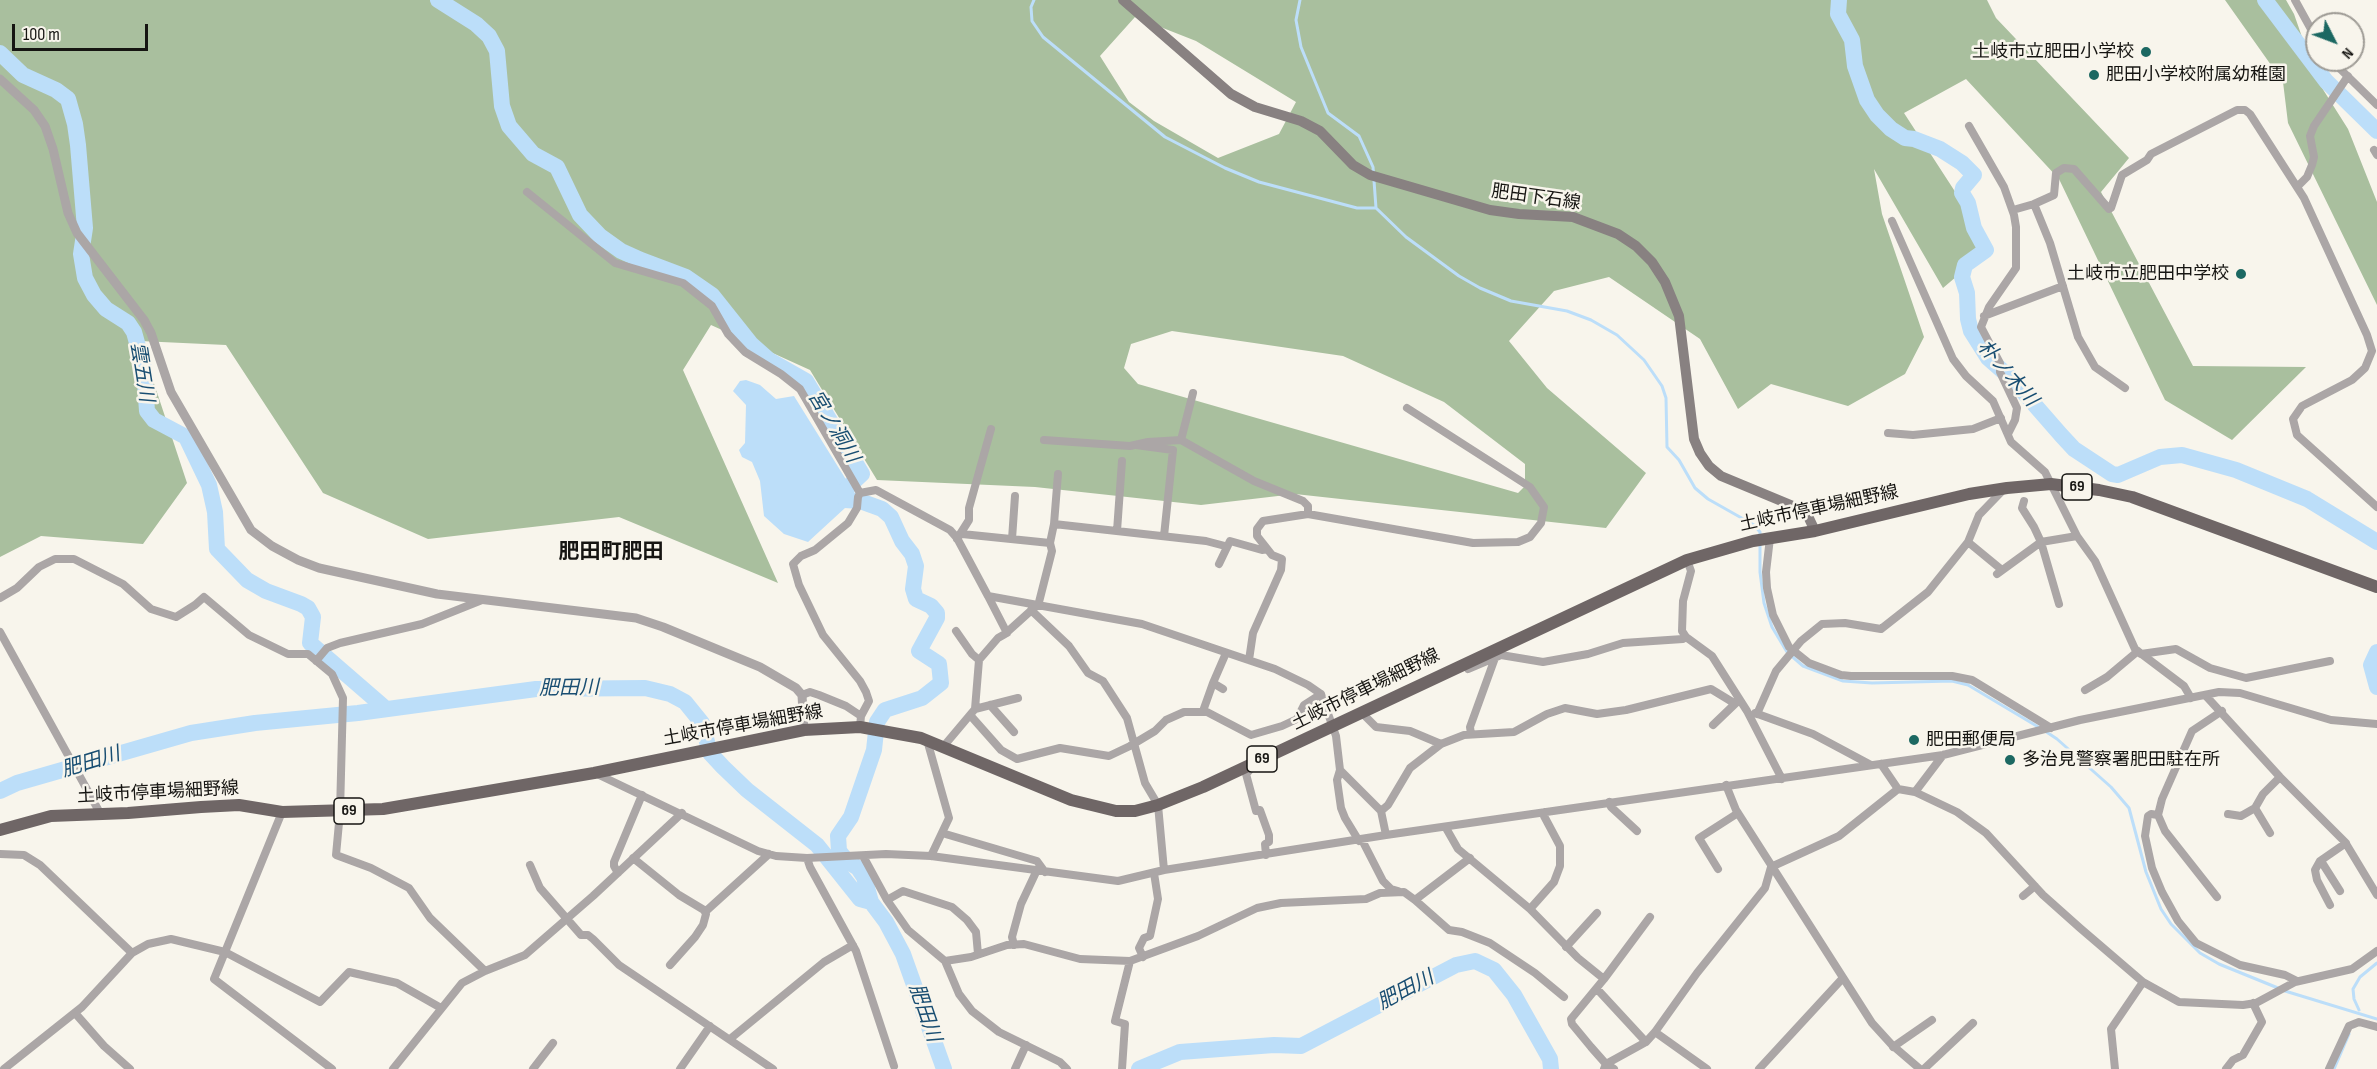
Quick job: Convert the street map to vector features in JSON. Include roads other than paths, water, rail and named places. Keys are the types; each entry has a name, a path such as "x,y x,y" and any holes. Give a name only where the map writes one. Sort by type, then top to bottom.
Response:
{"main road":[{"name":"肥田下石線","path":"1123,0 1231,94 1255,107 1301,120 1320,131 1353,165 1370,175 1490,210 1573,217 1618,234 1636,246 1652,262 1665,282 1679,316 1694,439 1700,453 1709,466 1721,476 1798,508 1807,514 1815,531"},
{"name":"土岐市停車場細野線","path":"0,830 51,816 239,805 282,812 383,809 594,773 695,751 861,721 927,740 1071,800 1116,811 1135,811 1158,805 1248,766 1687,560 1754,541 1815,531 1969,494 2005,488 2051,484 2132,497 2377,587"}],"street":[{"path":"2295,0 2305,18"},
{"path":"2344,72 2377,105"},
{"path":"2297,187 2307,177 2312,165 2314,157 2310,136 2314,126 2348,76"},
{"path":"0,79 34,110 45,126 53,149 68,213 77,233 129,299 151,333 171,392 251,530 272,546 319,568 437,594 636,618 760,668 785,681 802,695 804,730"},
{"path":"2013,210 2054,195 2056,173 2064,168 2074,169 2109,209 2122,175 2147,160 2151,154 2237,110 2245,110 2250,114 2304,198 2358,314 2372,351 2365,368 2352,380 2301,406 2293,419 2297,435 2377,507"},
{"path":"1969,126 2004,188 2013,210 2016,227 2016,268 1984,316 1981,327 2000,363 2000,372 2017,408 2015,420 2008,434"},
{"path":"528,192 615,263 683,283 712,306 728,334 745,352 781,374 800,389 860,493"},
{"path":"2034,204 2050,243 2078,337 2095,367 2125,388"},
{"path":"1892,221 1953,359 1966,376 1993,401 2017,449 2040,466 2077,536 2095,561 2129,639 2140,653 2184,686 2191,698"},
{"path":"1984,316 2063,286"},
{"path":"1181,440 1193,393"},
{"path":"1249,660 1253,633 1281,570 1282,559 1267,549 1257,536 1257,529 1263,521 1308,514 1473,543 1518,542 1530,537 1541,524 1544,507 1530,487 1407,408"},
{"path":"1888,432 1913,435 1973,429 2001,418"},
{"path":"960,537 969,520 969,508 992,429"},
{"path":"1044,440 1135,445 1181,440 1254,481 1304,501 1308,506 1308,514"},
{"path":"1135,445 1173,450 1164,536"},
{"path":"1116,531 1122,461"},
{"path":"1058,474 1050,543 1052,551 1035,607 1007,633 998,638 979,660 972,712 1001,750 1017,759 1060,747 1109,756 1117,754 1149,735 1170,717 1184,712 1203,711 1251,735 1297,719 1304,705 1321,694"},
{"path":"1758,714 1776,671 1801,641 1826,623 1881,629 1928,592 1968,542 1979,515 2005,488"},
{"path":"860,493 876,490 943,525 960,537 1007,633"},
{"path":"802,695 810,692 846,706 861,721 869,701 860,681 823,635 799,585 793,564 801,556 815,550 848,522 857,508 860,493"},
{"path":"1012,539 1015,496"},
{"path":"2024,501 2022,508 2040,542 2059,604"},
{"path":"1054,524 1206,541 1226,546"},
{"path":"1968,542 1999,572 2040,542 2077,536"},
{"path":"960,537 1050,543"},
{"path":"1768,539 1766,572 1769,602 1790,654 1840,675 1872,678 1952,676 1972,680 2050,728"},
{"path":"1219,564 1230,541 1262,550 1267,549"},
{"path":"0,598 17,588 39,567 55,559 74,560 123,584 142,603 168,615 176,616 204,597 249,635 288,654 308,654 317,659 332,674 343,698 340,812 336,855 372,868 409,888 430,918 485,971"},
{"path":"1687,560 1691,571 1683,602 1682,631 1686,637 1712,656 1737,701 1747,711 1782,779"},
{"path":"988,596 1035,607 1142,624 1275,669 1321,694 1334,726 1340,770 1337,780 1344,818 1383,881 1391,889 1399,892"},
{"path":"317,659 327,648 339,642 422,624 482,600"},
{"path":"1035,607 1069,646 1088,673 1103,681 1110,689 1127,718 1145,783 1158,805 1164,870"},
{"path":"956,631 979,660"},
{"path":"0,632 100,813"},
{"path":"1455,667 1463,671 1508,655 1543,662 1588,654 1623,643 1686,637"},
{"path":"2085,690 2140,653 2176,649 2210,668 2246,678 2330,661"},
{"path":"1203,711 1226,653"},
{"path":"1471,734 1470,727 1495,658"},
{"path":"1213,682 1223,688"},
{"path":"1381,811 1388,805 1410,768 1441,744 1471,734 1514,732 1547,714 1565,708 1597,714 1626,710 1711,688 1737,701"},
{"path":"594,773 769,854 807,858 886,854 931,856 1118,881 1164,870 1360,841 1386,835 1943,755 1984,742 2159,702 2219,692 2240,693 2331,720 2377,724"},
{"path":"2205,696 2222,711 2280,777 2346,843 2377,895"},
{"path":"943,747 972,712 1018,698"},
{"path":"1713,724 1737,701"},
{"path":"990,705 1014,732"},
{"path":"1747,711 1813,734 1871,765"},
{"path":"2217,897 2165,831 2158,815 2162,799 2192,731 2222,711"},
{"path":"1362,712 1376,727 1410,731 1441,744"},
{"path":"927,740 949,818 931,856"},
{"path":"1915,792 1943,755"},
{"path":"1881,764 1899,789 1915,792 1957,812 1986,833 2035,886 2143,982 2179,1002 2243,1005 2253,1003 2297,981 2352,969 2377,951"},
{"path":"1248,766 1249,771 1246,774 1256,811 1260,810 1269,835 1269,842 1265,844 1266,855"},
{"path":"1340,770 1381,811 1386,835"},
{"path":"2228,814 2241,816 2255,808 2280,777"},
{"path":"1726,785 1738,813 1842,979 1872,1023 1911,1067 1922,1069 1973,1023"},
{"path":"1605,1067 1646,1042 1655,1032 1697,973 1765,888 1772,867 1839,836 1899,789"},
{"path":"618,873 614,862 642,795"},
{"path":"1609,802 1611,807 1637,831"},
{"path":"2255,808 2270,832"},
{"path":"282,812 214,979 332,1069"},
{"path":"1530,909 1554,882 1560,866 1560,846 1544,816 1545,812"},
{"path":"393,1069 462,983 525,955 682,813"},
{"path":"1718,870 1699,838 1738,813"},
{"path":"2158,815 2148,816 2146,845 2162,892 2190,937 2196,943 2240,965 2285,975 2297,981"},
{"path":"1446,828 1458,849 1530,909 1566,947 1604,979"},
{"path":"942,833 1036,861 1041,871"},
{"path":"2330,905 2314,874 2321,861 2346,843"},
{"path":"0,854 24,855 39,865 132,953"},
{"path":"670,965 703,925 705,912 769,854"},
{"path":"863,856 887,900 908,930 945,961 959,994 972,1011 999,1032 1060,1062 1067,1069"},
{"path":"633,858 679,895 705,912"},
{"path":"807,858 853,945 864,971 894,1066"},
{"path":"1415,900 1470,858"},
{"path":"2321,861 2340,891"},
{"path":"530,865 540,888 581,934 593,939 619,965 773,1069"},
{"path":"1014,945 1012,937 1021,904 1041,871"},
{"path":"1143,957 1139,948 1144,938 1150,936 1158,899 1154,873"},
{"path":"2024,896 2035,886"},
{"path":"887,900 903,891 952,907 967,920 976,932 978,954"},
{"path":"945,961 1024,944 1080,959 1130,961 1198,936 1257,908 1281,903 1366,899 1380,894 1404,892 1449,930 1462,932 1490,943 1535,973 1564,997"},
{"path":"1566,947 1597,913"},
{"path":"1614,1069 1605,1067 1572,1024 1571,1019 1597,989 1650,917"},
{"path":"4,1069 75,1012 132,953 147,944 171,939 225,952 320,1002 349,972 397,983 441,1008"},
{"path":"730,1039 824,962 853,945"},
{"path":"1122,1069 1125,1024 1115,1021 1130,961"},
{"path":"1759,1069 1842,979"},
{"path":"2115,1069 2111,1029 2143,982"},
{"path":"1597,989 1646,1042"},
{"path":"2226,1069 2233,1060 2243,1055 2262,1022 2253,1003"},
{"path":"75,1012 104,1046 130,1069"},
{"path":"1893,1047 1932,1020"},
{"path":"2329,1069 2349,1026 2359,1022 2377,1027"},
{"path":"680,1069 710,1026"},
{"path":"1655,1032 1707,1069"},
{"path":"533,1069 553,1043"},
{"path":"1015,1069 1026,1045"}],"water":[{"path":"746,380 760,385 776,399 794,396 850,486 845,508 808,542 784,534 764,516 760,481 752,462 742,457 739,450 745,443 746,405 733,391 740,381"}],"waterway":[{"name":"宮ノ洞川","path":"438,0 476,24 489,36 497,51 502,106 509,126 533,154 557,167 580,215 600,236 621,251 686,277 712,295 751,344 769,360 806,381 862,474 847,488 845,500 860,501 882,509 891,517 902,541 912,554 916,566 913,589 916,599 931,606 937,613 937,618 919,651 939,664 941,683 922,698 885,710 877,722 874,750 851,817 838,836 839,851 847,861 858,868 864,877 871,902"},
{"path":"1034,0 1031,7 1032,21 1043,37 1165,137 1225,168 1259,182 1357,208 1376,208"},
{"path":"1300,0 1296,20 1301,47 1328,113 1359,136 1373,167 1376,208 1406,237 1459,276 1480,288 1511,301 1567,311 1591,320 1617,335 1644,360 1662,386 1666,398 1667,447 1679,460 1695,488 1708,499 1754,525 1760,532 1760,538"},
{"name":"朴ノ木川","path":"1839,0 1838,14 1852,40 1855,66 1867,100 1877,115 1891,129 1905,138 1940,149 1962,163 1974,175 1963,188 1962,193 1968,203 1974,228 1986,250 1965,265 1962,277 1967,293 1971,331 1988,358 2013,380 2074,449 2112,474 2118,475 2160,457 2182,455 2236,470 2307,499 2377,542"},
{"path":"2265,0 2326,81 2377,131"},
{"name":"雲五川","path":"0,53 23,75 56,90 68,99 78,145 85,228 81,254 85,278 94,295 106,309 128,323 134,332 144,368 147,411 154,420 186,437 209,485 215,512 217,549 247,580 266,591 308,608 313,617 310,643 385,708"},
{"path":"1760,545 1760,572 1764,603 1772,627 1787,652 1803,666 1843,681 1872,683 1952,681 1968,685 2040,728"},
{"name":"朴ノ木川","path":"2377,652 2371,665 2377,687"},
{"name":"肥田川","path":"0,791 17,783 191,733 255,723 358,713 536,689 645,688 670,694 685,702 702,723 710,753 723,767 747,790 817,845 860,899 871,902 886,922 903,954 944,1069"},
{"path":"2045,731 2111,787 2129,808 2146,872 2161,909 2171,924 2200,953 2219,964 2278,988"},
{"name":"肥田川","path":"1139,1069 1180,1052 1274,1045 1301,1046 1456,965 1475,961 1494,970 1514,995 1550,1059 1551,1069"},
{"path":"2359,1010 2353,989 2360,977 2377,963"},
{"path":"2285,991 2377,1019"},
{"path":"2334,1069 2349,1034"}],"place":[{"name":"土岐市立肥田小学校","path":"2146,52"},
{"name":"肥田小学校附属幼稚園","path":"2094,75"},
{"name":"土岐市立肥田中学校","path":"2241,274"},
{"name":"肥田郵便局","path":"1914,740"},
{"name":"多治見警察署肥田駐在所","path":"2010,760"}],"district":[{"name":"肥田町肥田","path":"611,553"}]}
